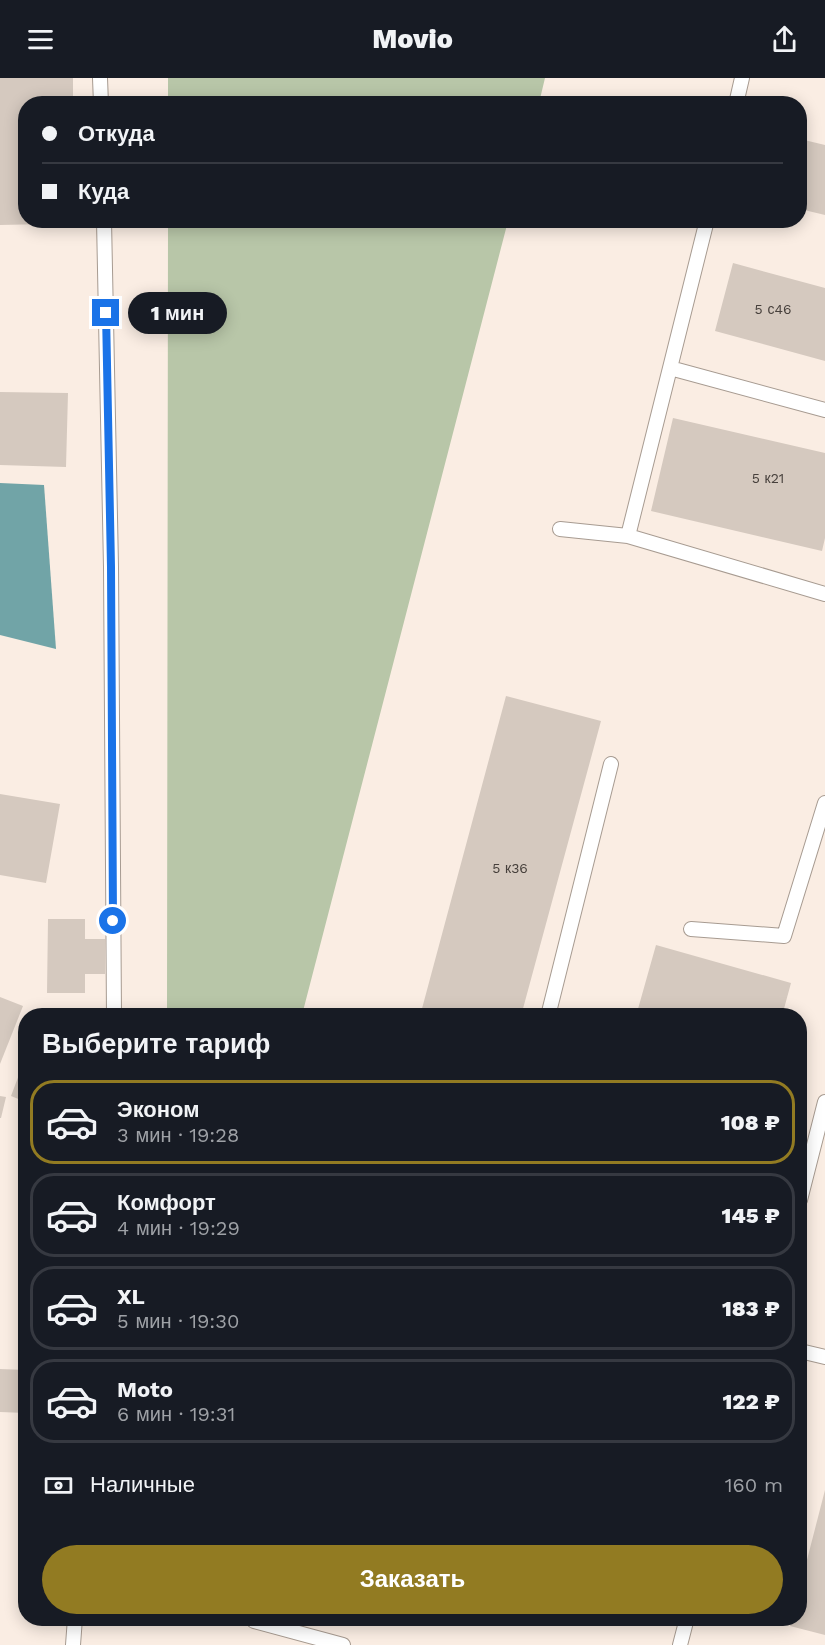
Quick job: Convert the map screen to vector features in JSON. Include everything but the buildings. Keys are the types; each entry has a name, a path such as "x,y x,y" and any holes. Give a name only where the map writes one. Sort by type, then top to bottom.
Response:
{"lane":[{"path":"100,78 101,96"},
{"path":"738,96 742,78"},
{"path":"104,228 111,567 114,1008"},
{"path":"628,536 704,228"},
{"path":"670,368 825,410"},
{"path":"560,529 628,536 825,594"},
{"path":"550,1008 611,764"},
{"path":"691,929 784,936 825,803"},
{"path":"807,1173 825,1102"},
{"path":"807,1353 825,1357"},
{"path":"73,1645 74,1626"},
{"path":"273,1626 343,1645"},
{"path":"680,1645 685,1626"}],"green space":[{"path":"168,78 545,78 541,96 168,96"},
{"path":"168,228 506,228 304,1008 167,1008"}],"water":[{"path":"0,483 44,485 56,649 0,635"}],"route":[{"path":"106,313 111,567 113,921"}]}
